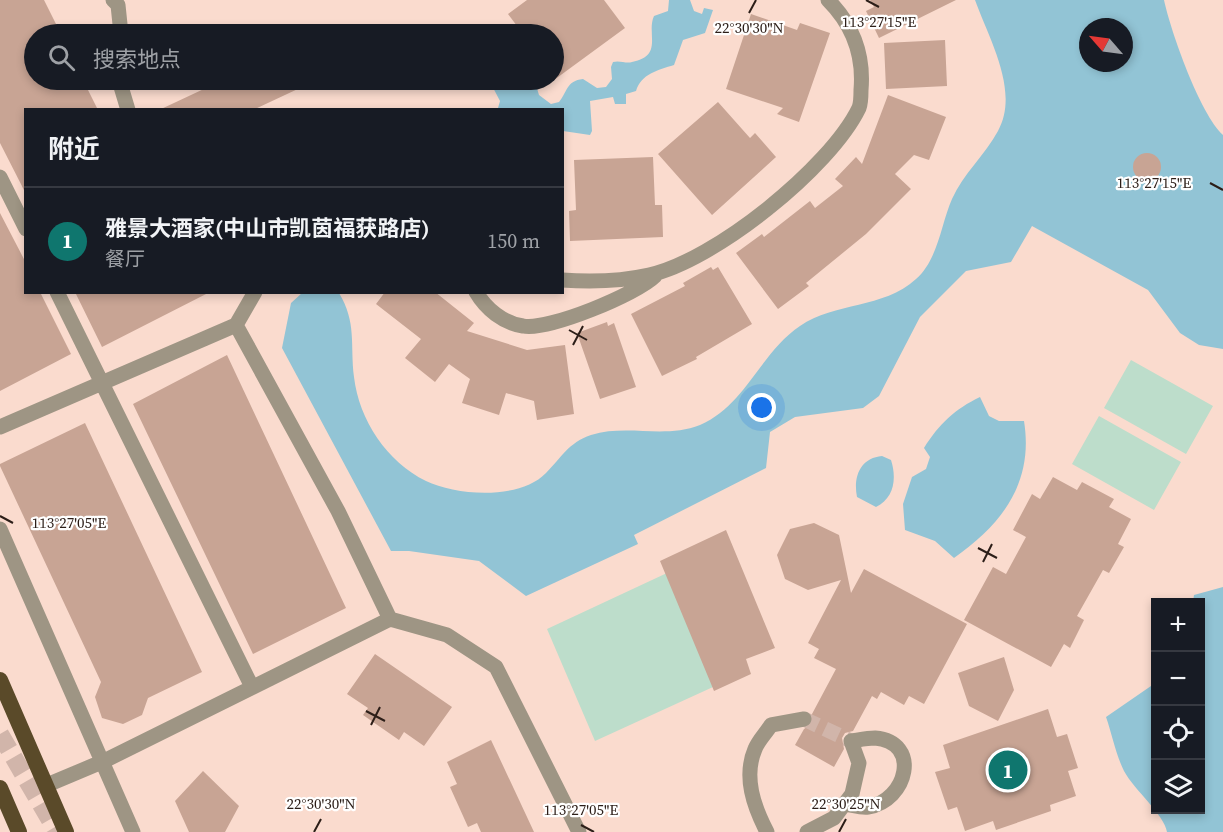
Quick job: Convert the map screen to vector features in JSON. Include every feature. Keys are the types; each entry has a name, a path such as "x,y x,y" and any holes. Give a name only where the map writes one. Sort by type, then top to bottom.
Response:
{"highway":[{"path":"0,680 66,832"},
{"path":"0,788 19,832"}],"street":[{"path":"113,0 118,5 120,24"},
{"path":"564,279 593,280 649,275 700,255 799,182 837,142 860,106 863,66 854,35 828,0"},
{"path":"122,90 127,108"},
{"path":"0,177 24,225"},
{"path":"477,294 482,302 499,317 525,327 571,317 611,303 648,283 660,271"},
{"path":"58,294 252,687"},
{"path":"0,427 236,326 254,294"},
{"path":"236,326 338,511 390,619"},
{"path":"0,529 104,761 133,832"},
{"path":"47,784 104,761 390,619 447,635 496,667 579,832"},
{"path":"767,832 756,810 750,782 755,749 771,725 804,718"},
{"path":"807,832 834,818 844,804 852,794 859,763 851,741 875,738 892,743 903,756 905,773 896,791 880,804 865,807 844,804"}],"green space":[{"path":"1131,360 1213,406 1186,454 1104,408"},
{"path":"1099,416 1181,462 1154,510 1072,464"},
{"path":"667,573 713,687 595,741 547,629"}],"water":[{"path":"669,0 690,0 694,11 702,14 704,8 713,10 705,33 683,40 674,65 656,71 642,80 636,91 626,94 626,104 615,104 613,97 590,101 592,131 590,135 564,131 564,108 498,108 500,101 494,90 537,90 539,95 551,104 559,102 570,84 577,80 583,79 597,88 606,87 612,79 613,62 630,62 648,55 652,43 654,16 668,11"},
{"path":"975,0 1164,0 1173,32 1196,91 1205,110 1223,135 1223,349 1199,345 1180,333 1148,290 1032,226 1011,262 966,271 920,317 879,396 863,408 795,417 770,432 766,468 634,535 638,544 526,596 479,561 409,551 391,551 282,348 291,303 301,294 340,294 351,324 354,377 362,409 377,438 399,463 426,481 454,490 488,493 521,488 535,482 571,446 591,435 618,431 673,431 700,425 729,405 774,350 800,326 828,313 889,296 916,279 934,252 952,199 998,131 1004,115 1006,99 1000,65"},
{"path":"980,397 989,416 999,421 1024,421 1026,443 1024,464 1019,483 1000,516 987,531 954,558 935,541 905,530 903,504 912,477 926,469 930,457 924,448 930,439 955,412"},
{"path":"882,456 891,460 894,481 887,499 876,507 857,497 856,482 860,470 868,460"},
{"path":"1223,587 1223,832 1167,832 1158,814 1205,814 1205,598 1194,598 1194,595"},
{"path":"1151,686 1151,805 1124,771 1106,717"}],"building":[{"path":"0,0 44,0 56,24 24,24 24,90 88,90 97,108 24,108 24,190 0,143"},
{"path":"527,0 604,0 625,28 564,73 564,24 516,24 508,14"},
{"path":"870,0 956,0 879,38 866,11 874,7"},
{"path":"751,14 797,30 800,23 830,33 799,122 777,114 783,108 726,89"},
{"path":"945,40 947,86 886,89 884,43"},
{"path":"202,90 296,90 257,108 163,108"},
{"path":"888,95 946,117 929,160 914,155 895,174 911,189 866,234 806,283 809,286 778,309 736,253 762,234 764,237 810,201 815,208 843,186 835,179 856,157 862,164"},
{"path":"718,102 750,138 755,133 776,157 712,215 658,154"},
{"path":"1147,153 1157,157 1161,167 1157,177 1147,181 1137,177 1133,167 1137,157"},
{"path":"653,157 655,205 662,205 663,237 570,241 569,211 576,210 574,160"},
{"path":"0,213 24,259 24,294 41,294 71,354 0,391"},
{"path":"711,267 713,270 718,267 752,324 696,357 697,359 662,376 631,314 685,286 683,283"},
{"path":"76,294 206,294 102,347"},
{"path":"384,294 438,294 474,323 467,331 527,350 565,345 574,414 537,420 534,401 506,393 499,415 462,403 470,379 449,364 435,382 405,358 421,339 376,304"},
{"path":"607,322 608,326 614,323 636,387 600,399 577,333"},
{"path":"227,355 346,608 253,654 133,404"},
{"path":"85,423 202,672 148,698 142,715 123,724 102,718 95,697 101,682 0,466"},
{"path":"1053,477 1077,490 1082,482 1114,499 1109,507 1131,519 1118,544 1124,547 1109,573 1103,570 1077,616 1084,620 1070,648 1064,644 1051,667 964,620 993,567 1006,574 1026,537 1013,530 1032,494 1040,499"},
{"path":"814,523 839,535 851,593 864,569 967,624 924,704 909,696 904,705 881,692 877,699 872,696 853,731 845,733 842,738 844,749 834,767 795,745 804,729 813,723 812,714 836,669 814,658 819,649 808,643 841,580 808,590 785,579 777,555 790,529"},
{"path":"726,530 775,648 746,659 751,674 714,691 660,561"},
{"path":"375,654 452,707 424,746 404,732 399,740 363,715 368,708 347,694"},
{"path":"1004,657 1014,690 998,721 969,706 958,673"},
{"path":"1048,709 1057,737 1067,734 1078,768 1068,771 1076,796 1050,805 1051,811 996,830 993,821 965,831 957,807 948,810 935,772 950,768 943,745"},
{"path":"491,740 534,832 481,832 477,823 468,827 450,787 457,784 447,762"},
{"path":"203,771 239,806 225,832 189,832 175,801"}],"tunnel":[{"path":"804,719 851,741"},
{"path":"0,734 57,832"}],"place":[{"name":"雅景大酒家(中山市凯茵福获路店)","path":"1008,770"}]}
